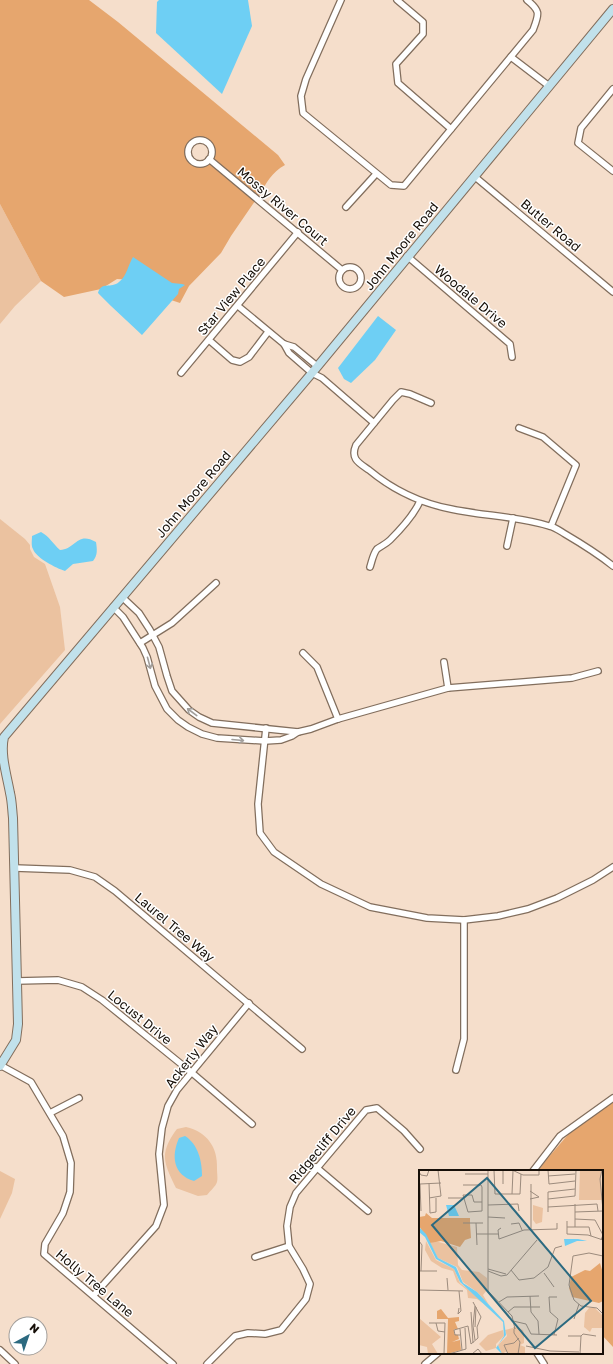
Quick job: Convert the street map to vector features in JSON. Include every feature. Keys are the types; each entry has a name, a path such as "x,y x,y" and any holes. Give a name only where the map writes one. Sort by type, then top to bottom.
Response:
{"street":[{"path":"341,0 306,79 301,96 303,113 391,185 404,186 533,30 538,17 535,7 527,0"},
{"path":"397,0 423,22 423,34 396,64 398,83 451,129"},
{"name":"John Moore Road","path":"0,1066 17,1036 15,868 12,810 2,754 3,742 8,732 315,370 407,256 613,9"},
{"path":"511,56 549,86"},
{"path":"613,89 580,128 578,143 613,172"},
{"path":"201,141 208,144 211,151 209,159 200,164 193,162 190,159 188,152 190,145 201,141"},
{"name":"Mossy River Court","path":"209,159 342,270"},
{"path":"346,207 376,174"},
{"name":"Butler Road","path":"474,176 613,292"},
{"name":"Star View Place","path":"181,373 298,232"},
{"name":"Woodale Drive","path":"407,256 510,344 512,357"},
{"path":"349,267 356,268 360,274 361,281 357,287 350,290 346,289 340,284 338,276 342,270 349,267"},
{"path":"238,306 284,344 294,347 300,352 322,378 374,423"},
{"path":"209,340 232,360 240,362 248,357 268,332"},
{"path":"284,344 289,354 315,370"},
{"path":"295,359 300,352"},
{"path":"430,403 402,392 356,445 353,451 357,461 384,482 420,500 451,509 513,518 550,526 597,553 613,566"},
{"path":"519,428 542,437 576,465 550,526"},
{"path":"370,567 374,555 378,549 389,541 403,526 416,510 420,500"},
{"path":"507,546 513,518"},
{"path":"140,643 172,623 216,583"},
{"path":"122,597 138,613 153,634 159,647 170,686 176,696 198,717 212,722 298,732 311,730 338,719 448,688 572,678 598,671"},
{"path":"114,607 123,617 140,643 147,657 159,696 167,709 183,724 195,731 209,736 265,741 281,740 298,732"},
{"path":"303,653 317,667 338,719"},
{"path":"444,662 448,688"},
{"path":"266,728 258,804 260,833 274,852 321,884 370,907 426,918 464,920 498,916 528,909 557,898 593,880 613,867"},
{"name":"Laurel Tree Way","path":"15,868 70,870 95,877 115,891 302,1049"},
{"path":"456,1070 464,1039 464,920"},
{"name":"Locust Drive","path":"17,981 58,980 82,987 102,1000 191,1072 252,1124"},
{"name":"Ackerly Way","path":"94,1295 156,1226 164,1206 159,1154 162,1128 168,1106 177,1090 191,1072 249,1003"},
{"name":"Holly Tree Lane","path":"0,1066 31,1082 63,1136 71,1163 70,1192 63,1213 45,1244 44,1254 94,1295 172,1364"},
{"path":"50,1114 79,1098"},
{"path":"534,1170 560,1136 613,1098"},
{"name":"Ridgecliff Drive","path":"207,1364 235,1336 248,1333 265,1334 280,1330 306,1299 310,1284 289,1246 287,1226 290,1207 296,1193 366,1110 377,1108 404,1131 420,1149"},
{"path":"316,1168 368,1211"},
{"path":"255,1257 289,1246"},
{"path":"0,1350 15,1364"},
{"path":"425,1364 437,1354"},
{"path":"538,1354 544,1364"}],"shaded area":[{"path":"0,0 89,0 118,22 278,155 285,165 273,174 259,196 213,158 213,146 204,138 197,138 188,146 186,152 187,159 191,164 200,167 209,163 255,201 221,253 189,286 180,303 150,293 133,280 117,279 101,289 64,297 41,281 0,204"},
{"path":"0,204 41,281 15,306 0,324"},
{"path":"0,519 25,539 30,545 30,549 34,557 45,564 60,607 65,650 0,724"},
{"path":"613,1102 613,1347 603,1336 603,1170 539,1170 572,1130"},
{"path":"186,1127 193,1129 205,1137 210,1142 216,1154 217,1181 207,1195 198,1196 176,1188 166,1165 165,1154 171,1138 177,1129"},
{"path":"0,1171 15,1179 12,1193 0,1219"}],"water":[{"path":"159,0 248,0 252,26 222,94 156,33 157,2"},
{"path":"133,257 172,283 185,285 179,289 178,294 142,335 98,293 101,287 116,284 122,280"},
{"path":"378,316 396,330 375,360 351,383 344,379 338,368"},
{"path":"41,532 47,536 60,550 70,547 80,539 90,539 96,542 96,556 93,561 73,564 65,571 57,568 38,556 32,548 32,536"},
{"path":"185,1136 196,1148 200,1159 202,1176 194,1181 182,1174 178,1170 176,1164 176,1145 179,1138"}]}
